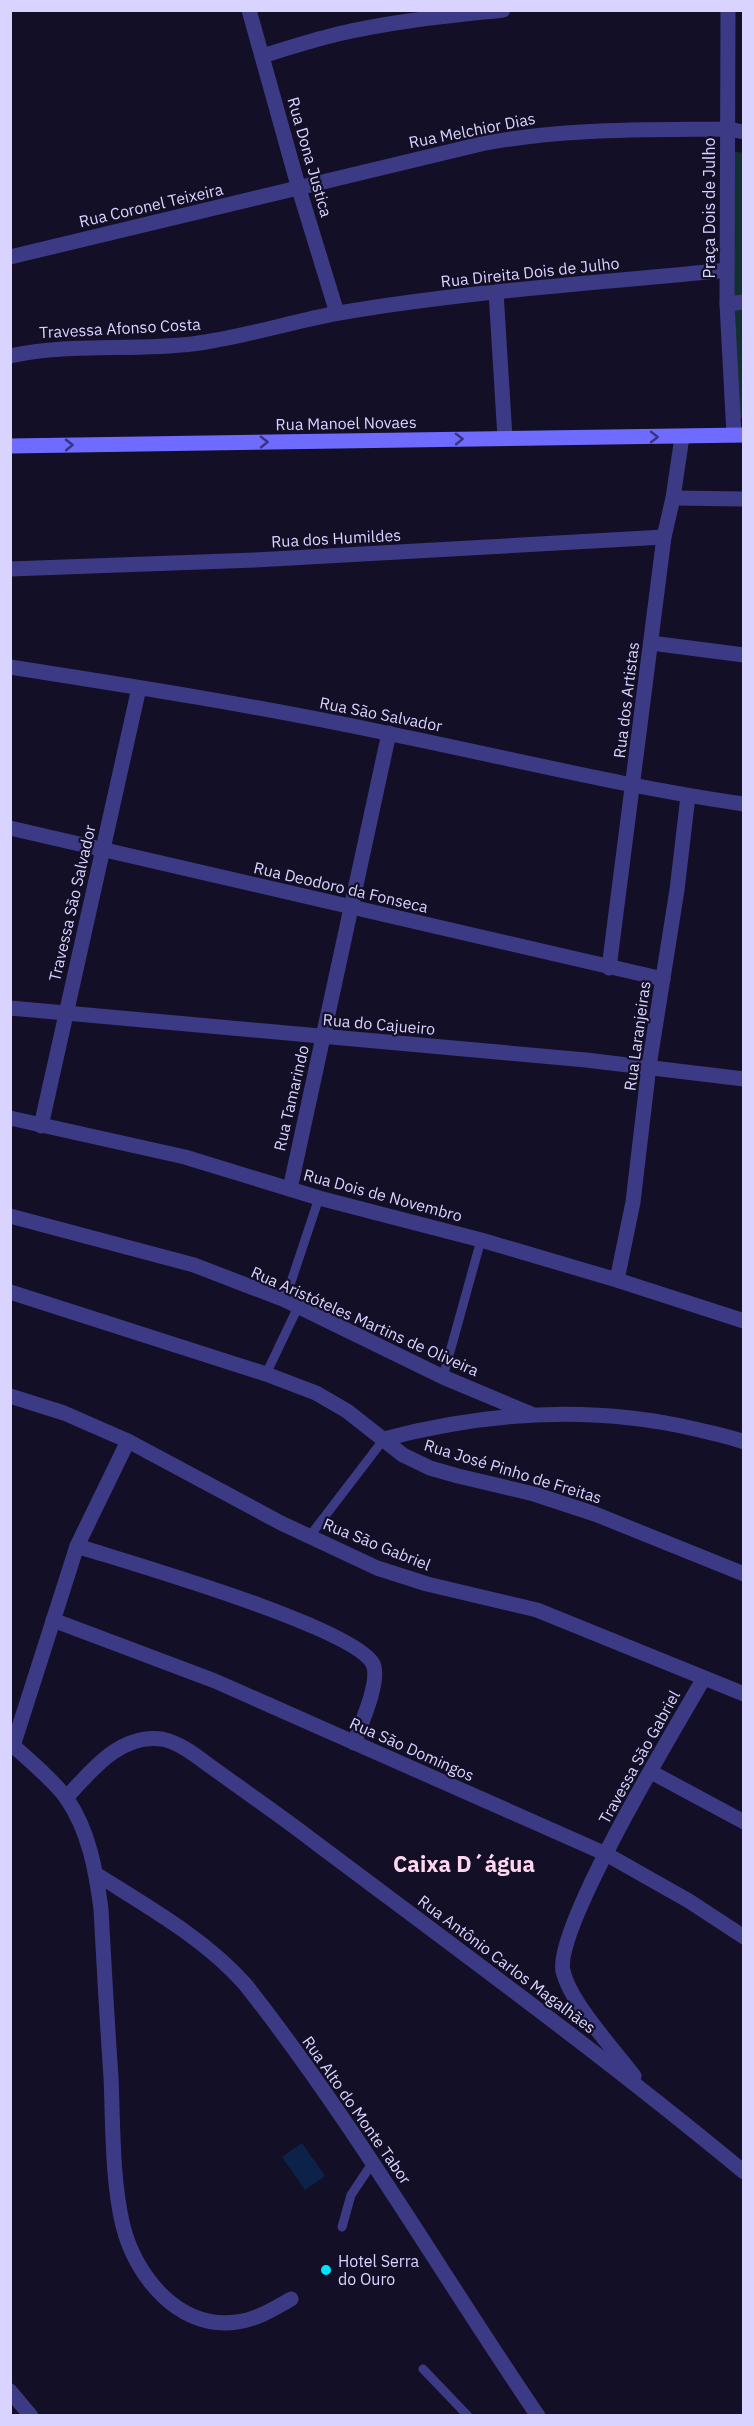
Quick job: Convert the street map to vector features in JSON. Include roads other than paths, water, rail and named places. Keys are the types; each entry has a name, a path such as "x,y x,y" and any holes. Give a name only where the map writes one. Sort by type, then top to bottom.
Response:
{"street":[{"name":"Rua Dona Justica","path":"249,10 299,189 337,313"},
{"path":"262,56 339,34 373,27 434,17 503,10"},
{"path":"728,10 728,129"},
{"name":"Praça Dois de Julho","path":"682,437 739,435 727,304 728,129 744,132"},
{"name":"Rua Melchior Dias","path":"299,189 481,144 523,136 563,132 728,129"},
{"name":"Rua Coronel Teixeira","path":"10,257 299,189"},
{"name":"Rua Direita Dois de Julho","path":"337,313 496,292 727,270"},
{"path":"496,292 505,438"},
{"path":"727,304 744,302"},
{"name":"Travessa Afonso Costa","path":"10,356 62,348 156,347 191,344 228,339 337,313"},
{"name":"Rua Manoel Novaes","path":"10,446 682,437"},
{"name":"Rua dos Artistas","path":"609,968 664,537 673,498 682,437"},
{"path":"673,498 744,499"},
{"name":"Rua dos Humildes","path":"10,569 255,560 664,537"},
{"path":"651,643 744,655"},
{"name":"Rua São Salvador","path":"10,667 389,733 634,786 744,804"},
{"name":"Travessa São Salvador","path":"41,1126 139,688"},
{"name":"Rua Tamarindo","path":"290,1189 389,733"},
{"name":"Rua Laranjeiras","path":"617,1280 633,1202 649,1066 677,890 688,796"},
{"name":"Rua Deodoro da Fonseca","path":"10,828 663,979"},
{"name":"Rua do Cajueiro","path":"10,1008 649,1066 744,1079"},
{"name":"Rua Dois de Novembro","path":"10,1118 185,1157 319,1198 481,1240 617,1280 744,1321"},
{"name":"Rua Aristóteles Martins de Oliveira","path":"10,1216 194,1265 292,1304 443,1377 531,1414"},
{"name":"Rua José Pinho de Freitas","path":"10,1292 266,1374 316,1393 347,1411 403,1455 430,1468 534,1494 595,1514 744,1574"},
{"name":"Rua São Gabriel","path":"10,1396 64,1413 128,1442 309,1537 378,1568 427,1584 537,1610 744,1694"},
{"path":"384,1439 463,1421 531,1414 608,1416 670,1423 744,1442"},
{"path":"128,1442 77,1546 12,1744 66,1798 81,1826 96,1874 101,1909 116,2169 123,2227 138,2260 157,2291 181,2311 208,2322 238,2322 267,2312 291,2299"},
{"path":"77,1546 285,1614 350,1644 366,1655 376,1673 374,1686 354,1743"},
{"name":"Rua São Domingos","path":"53,1620 215,1681 606,1854 689,1901 744,1937"},
{"name":"Travessa São Gabriel","path":"647,2092 576,1999 562,1968 563,1955 571,1926 606,1854 704,1678"},
{"name":"Rua Antônio Carlos Magalhães","path":"66,1798 99,1763 115,1750 143,1739 164,1739 188,1751 284,1818 647,2092 744,2172"},
{"path":"651,1772 744,1822"},
{"name":"Rua Alto do Monte Tabor","path":"96,1874 177,1926 228,1965 267,2012 373,2162 538,2415"},
{"path":"10,2391 31,2415"}],"lane":[{"path":"266,1374 292,1304 319,1198"},
{"path":"443,1377 481,1240"},
{"path":"309,1537 384,1439"},
{"path":"342,2227 351,2195 373,2162"},
{"path":"423,2369 468,2415"}],"water":[{"path":"302,2143 325,2176 305,2190 282,2157"}],"place":[{"name":"Hotel Serra do Ouro","path":"326,2270"}],"district":[{"name":"Caixa D´água","path":"464,1863"}]}
